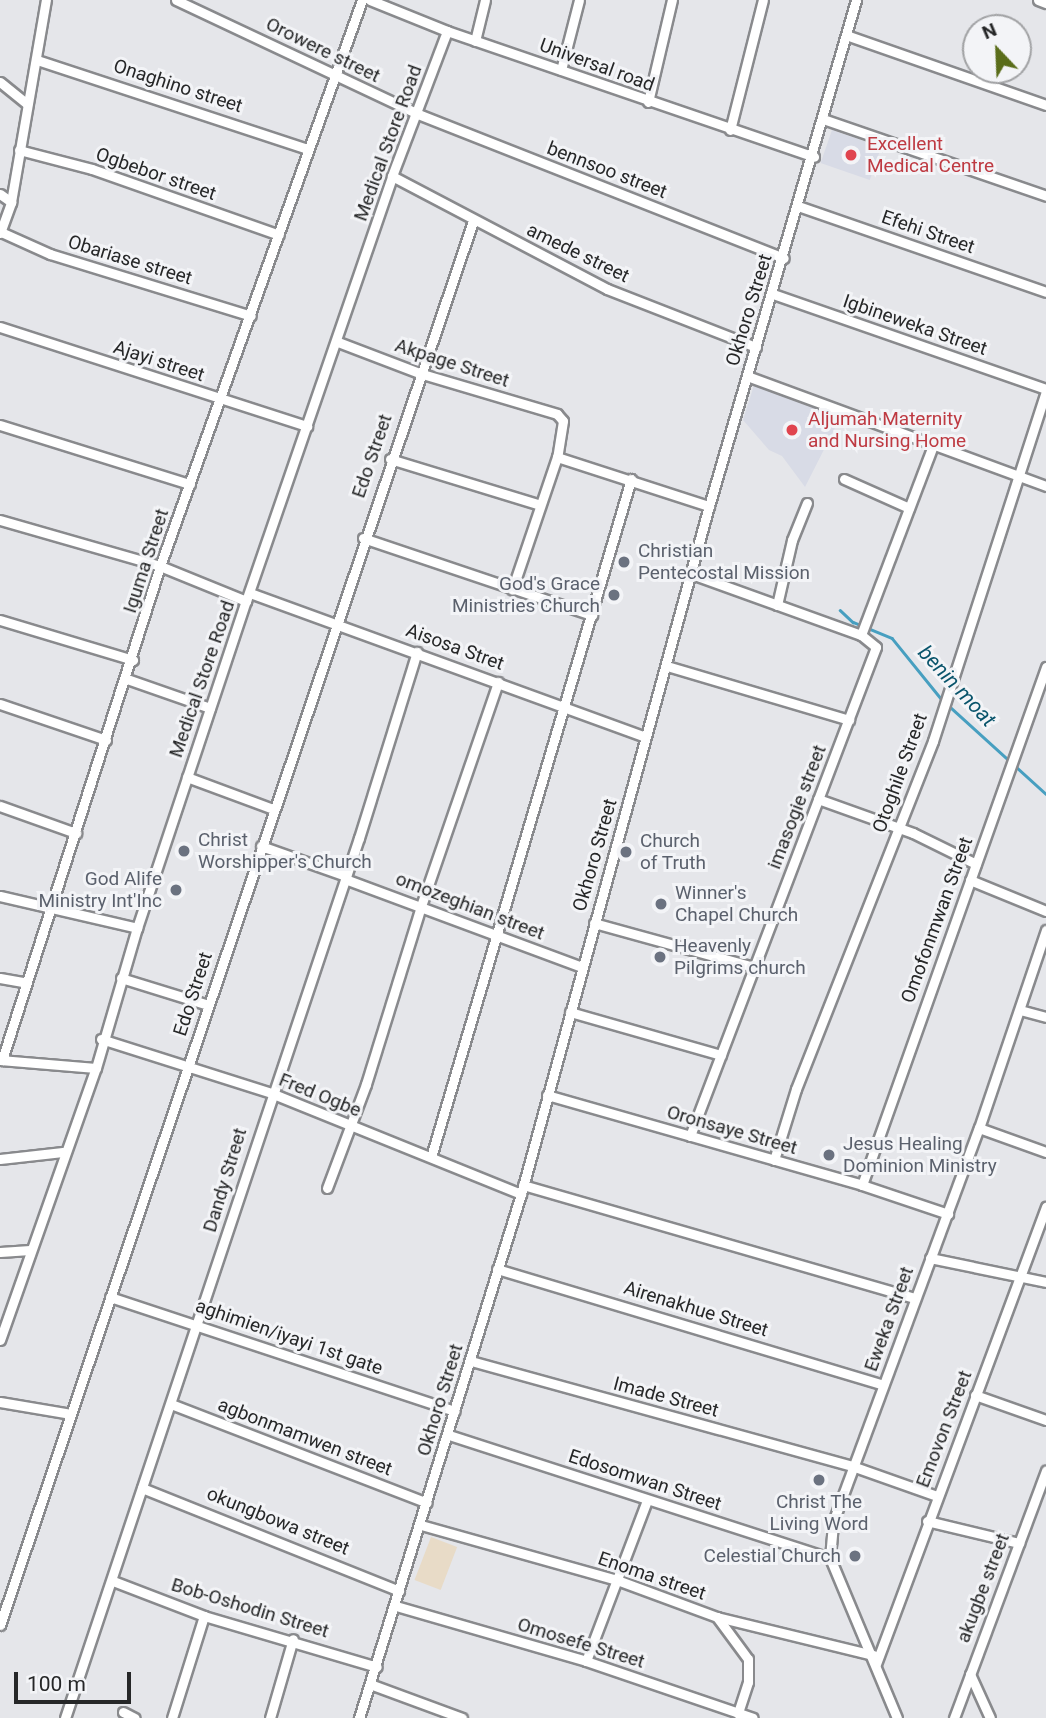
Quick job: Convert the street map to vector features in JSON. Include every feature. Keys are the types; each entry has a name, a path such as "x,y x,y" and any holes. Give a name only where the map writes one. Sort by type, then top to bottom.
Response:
{"street":[{"path":"1,232 11,202 46,0"},
{"name":"Orowere street","path":"176,0 418,114"},
{"name":"Iguma Street","path":"1,1060 23,982 51,908 127,679 160,566 362,0"},
{"name":"Universal road","path":"370,0 393,4 447,31 814,157"},
{"path":"475,41 485,0"},
{"path":"561,70 579,0"},
{"path":"648,102 672,0"},
{"path":"730,130 763,0"},
{"name":"Okhoro Street","path":"359,1718 449,1435 522,1190 709,506 784,258 797,206 814,157 856,0"},
{"path":"1038,0 1046,3"},
{"name":"Medical Store Road","path":"0,1340 64,1152 96,1068 101,1039 210,708 338,342 392,176 418,114 447,31"},
{"path":"846,35 1046,105"},
{"name":"Onaghino street","path":"37,60 307,149"},
{"path":"0,82 27,104"},
{"name":"bennsoo street","path":"418,114 784,258"},
{"path":"823,119 1046,196"},
{"name":"Ogbebor street","path":"19,150 92,169 279,235"},
{"name":"amede street","path":"392,176 473,221 607,289 756,346"},
{"path":"0,194 11,202"},
{"name":"Efehi Street","path":"797,206 1046,292"},
{"name":"Edo Street","path":"0,1625 363,538 473,221"},
{"name":"Obariase street","path":"1,232 50,254 251,316"},
{"name":"Igbineweka Street","path":"773,293 1046,391"},
{"name":"Ajayi street","path":"0,327 307,426"},
{"name":"Akpage Street","path":"338,342 419,373 557,414 565,429 557,457"},
{"path":"747,376 1046,486"},
{"name":"Otoghile Street","path":"774,1160 796,1089 933,741 1021,476 1046,391"},
{"path":"0,425 190,484"},
{"path":"692,574 861,635 934,443"},
{"path":"512,590 557,457 631,478 709,506"},
{"path":"390,459 540,505"},
{"path":"431,1157 566,707 631,478"},
{"path":"844,479 909,508"},
{"path":"777,605 792,540 807,503"},
{"name":"Aisosa Stret","path":"0,520 160,566 248,597 336,622 646,737"},
{"path":"363,538 592,615"},
{"path":"0,620 133,660"},
{"name":"imasogie street","path":"690,1136 876,647 861,635"},
{"name":"Dandy Street","path":"65,1718 198,1324 271,1093 346,877 417,652"},
{"path":"667,666 849,720"},
{"name":"Omofonmwan Street","path":"862,1185 1046,667"},
{"path":"127,679 210,708"},
{"path":"327,1188 348,1126 366,1084 421,905 498,681"},
{"path":"0,704 106,740"},
{"path":"187,777 273,809"},
{"path":"818,799 898,828 975,864"},
{"path":"0,806 76,833"},
{"name":"omozeghian street","path":"261,846 581,967"},
{"path":"970,880 1046,911"},
{"path":"0,896 137,928"},
{"path":"594,923 754,967"},
{"name":"Eweka Street","path":"897,1718 875,1660 830,1558 833,1522 979,1128 1046,930"},
{"path":"0,978 23,982"},
{"path":"121,978 208,1005"},
{"path":"1020,1010 1046,1017"},
{"path":"570,1012 721,1055"},
{"name":"Fred Ogbe","path":"101,1039 271,1093 348,1126 522,1190 915,1298"},
{"path":"1,1060 96,1068"},
{"name":"Oronsaye Street","path":"547,1095 862,1185 948,1214"},
{"path":"979,1128 1046,1152"},
{"path":"0,1159 64,1152"},
{"name":"Emovon Street","path":"875,1660 1046,1207"},
{"path":"0,1252 30,1250"},
{"path":"930,1258 1046,1282"},
{"name":"Airenakhue Street","path":"497,1269 883,1385"},
{"name":"aghimien/iyayi 1st gate","path":"110,1297 198,1324 303,1363 456,1411"},
{"name":"Imade Street","path":"471,1361 852,1466 937,1496"},
{"path":"975,1395 1046,1420"},
{"path":"0,1402 71,1414"},
{"name":"agbonmamwen street","path":"171,1404 427,1503"},
{"name":"Edosomwan Street","path":"449,1435 830,1558"},
{"name":"akugbe street","path":"954,1718 1046,1474"},
{"name":"okungbowa street","path":"142,1488 307,1551 400,1591"},
{"path":"586,1661 647,1500"},
{"path":"927,1521 1019,1543"},
{"name":"Enoma street","path":"421,1525 617,1580 717,1617 875,1660"},
{"name":"Bob-Oshodin Street","path":"113,1581 204,1616 293,1639 377,1667"},
{"name":"Omosefe Street","path":"396,1606 586,1661 753,1718"},
{"path":"172,1718 204,1616"},
{"path":"717,1617 747,1659 748,1682 738,1713"},
{"path":"270,1718 293,1639"},
{"path":"970,1674 990,1718"},
{"path":"370,1684 462,1718"},
{"path":"123,1713 135,1718"}],"shaded area":[{"name":"Excellent Medical Centre","path":"832,130 881,147 870,180 821,163"},
{"name":"Aljumah Maternity and Nursing Home","path":"755,382 841,416 805,487 782,456 769,450 743,420"},
{"path":"431,1537 457,1547 441,1590 415,1580"}],"waterway":[{"name":"benin moat","path":"840,610 853,622 892,638 943,701"},
{"name":"benin moat","path":"948,705 1046,794"}],"place":[{"name":"Excellent Medical Centre","path":"851,155"},
{"name":"Aljumah Maternity and Nursing Home","path":"792,430"},
{"name":"Christian Pentecostal Mission","path":"624,562"},
{"name":"God's Grace Ministries Church","path":"614,595"},
{"name":"Christ Worshipper's Church","path":"184,851"},
{"name":"Church of Truth","path":"626,852"},
{"name":"God Alife Ministry Int'Inc","path":"176,890"},
{"name":"Winner's Chapel Church","path":"661,904"},
{"name":"Heavenly Pilgrims church","path":"660,957"},
{"name":"Jesus Healing Dominion Ministry","path":"829,1155"},
{"name":"Christ The Living Word","path":"819,1480"},
{"name":"Celestial Church","path":"855,1556"}]}
